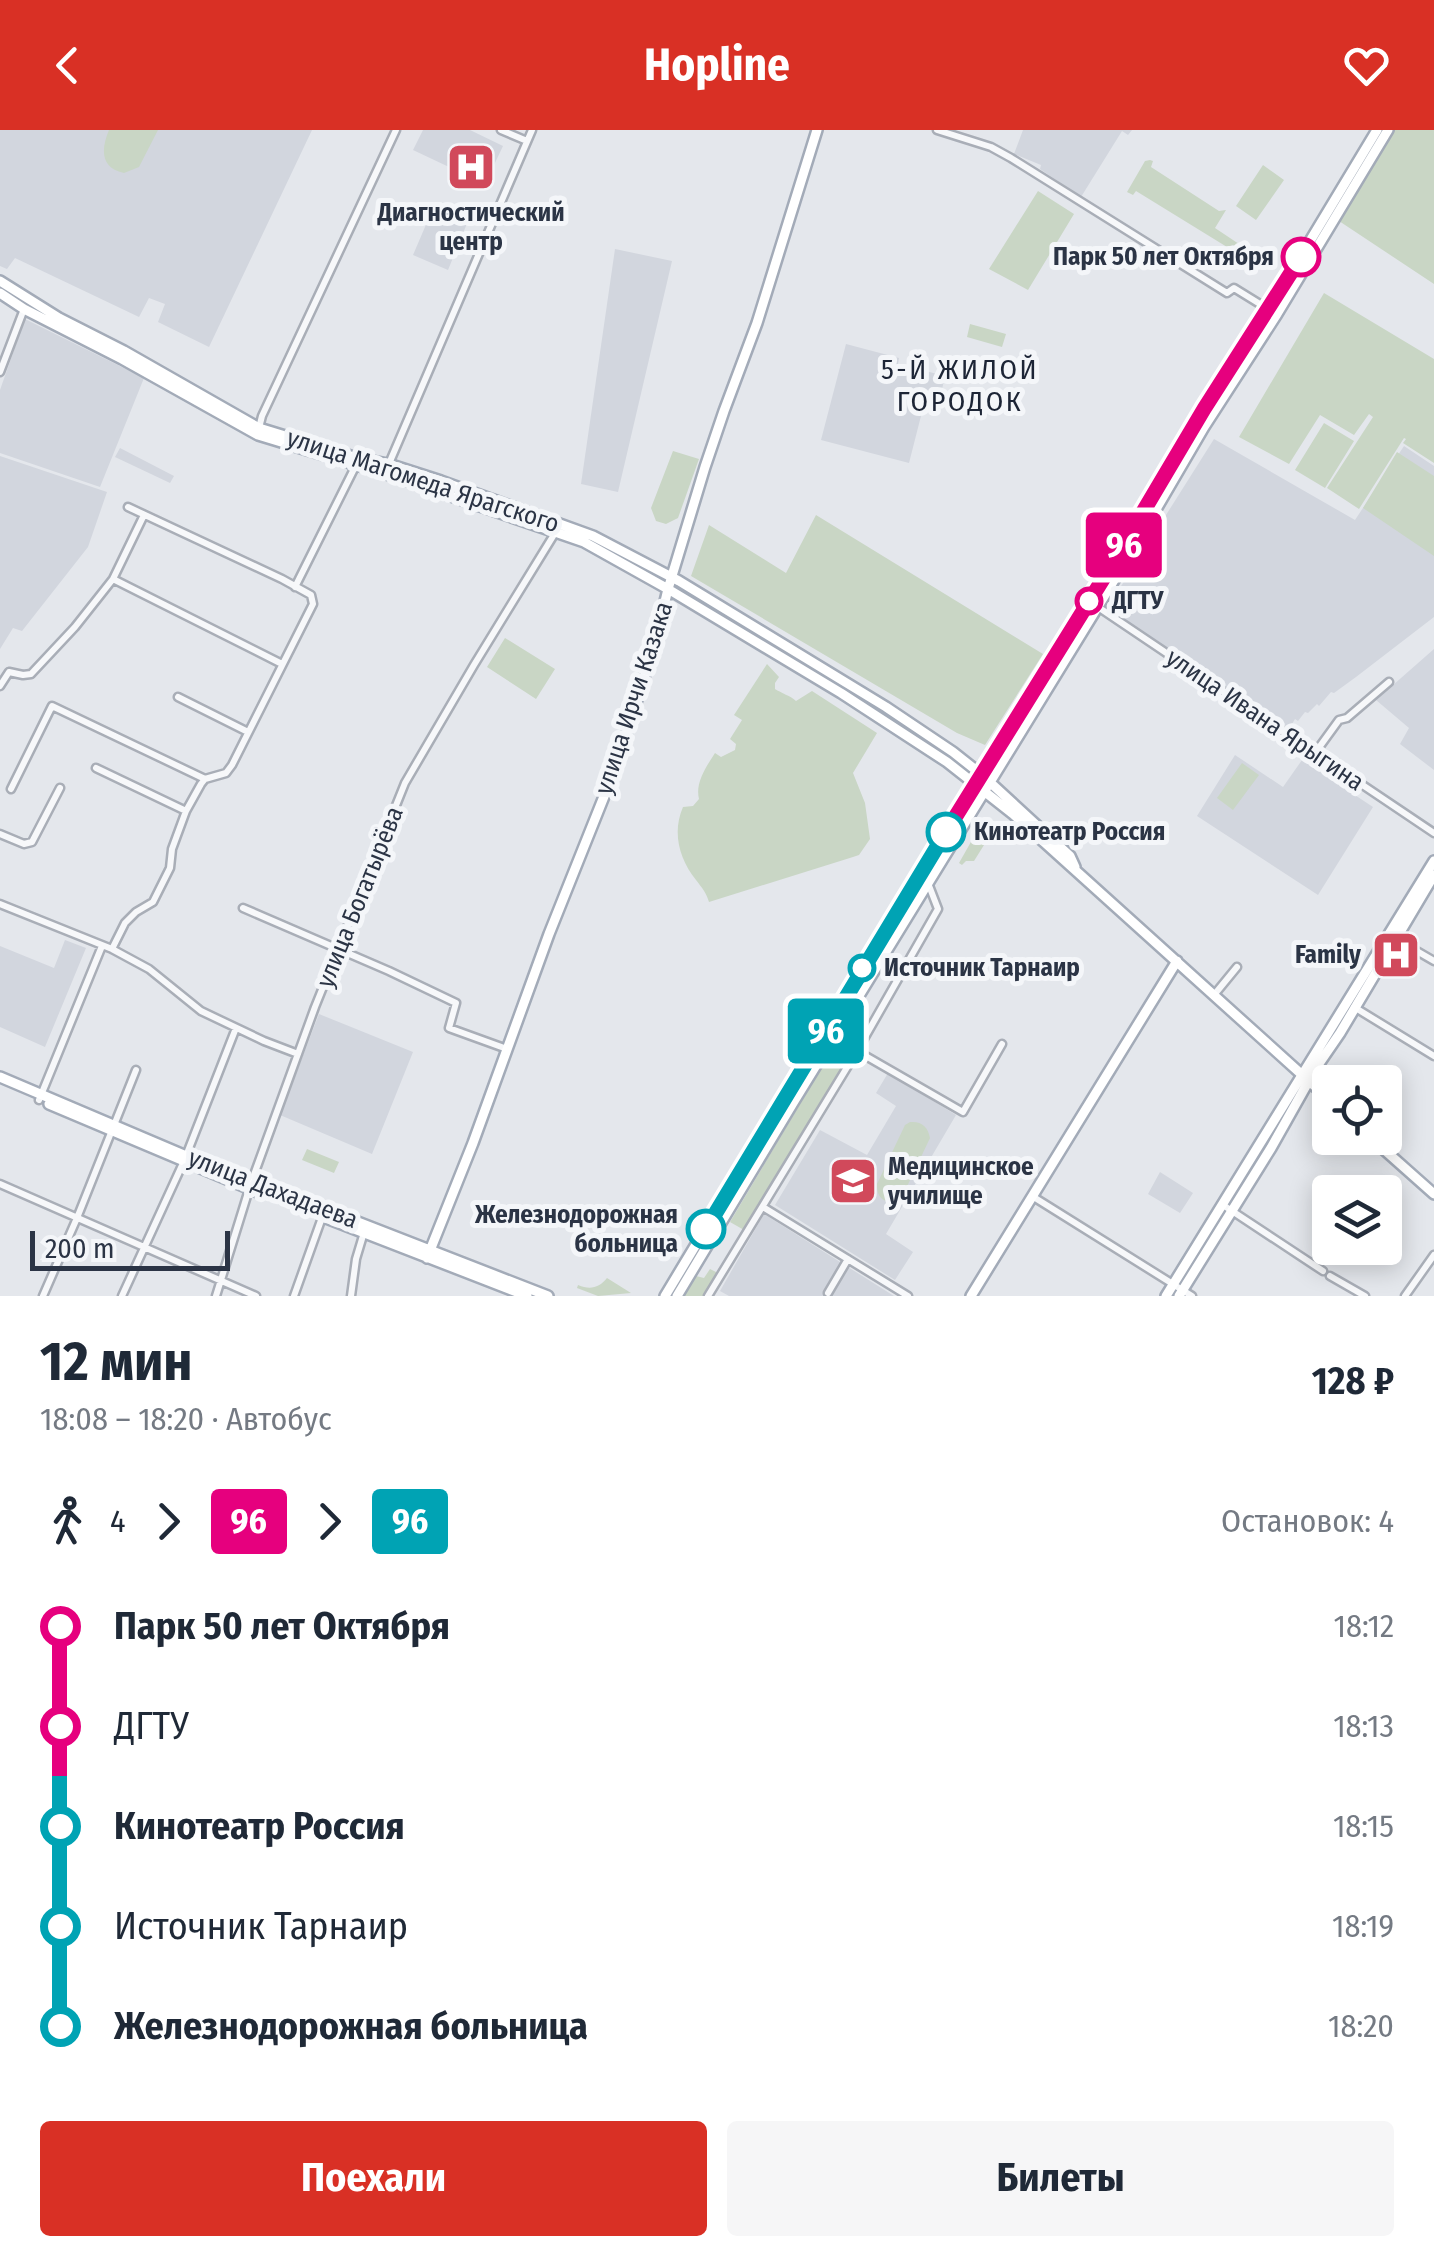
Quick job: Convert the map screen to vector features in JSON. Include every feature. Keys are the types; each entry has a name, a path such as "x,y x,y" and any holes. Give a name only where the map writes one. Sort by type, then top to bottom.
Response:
{"main road":[{"name":"улица Ирчи Казака","path":"429,1254 615,769 724,410 757,323 817,130"},
{"path":"1273,312 1377,130"},
{"path":"662,1296 982,783 1108,571 1388,130"},
{"name":"улица Магомеда Ярагского","path":"0,281 258,431"},
{"name":"улица Магомеда Ярагского","path":"0,294 258,431 386,468 558,528 592,536 672,578 953,752 982,783 1312,1083"},
{"path":"677,1296 928,883 982,783 1097,606 1200,425"},
{"name":"улица Магомеда Ярагского","path":"558,528 668,589 982,783"},
{"path":"1351,1005 1434,860"},
{"path":"1185,1294 1220,1233 1227,1208 1434,875"},
{"path":"970,1296 1177,961"},
{"path":"1166,1296 1271,1148 1306,1077"},
{"name":"улица Дахадаева","path":"0,1080 250,1186 365,1228 527,1296"},
{"path":"1391,1155 1434,1194"},
{"name":"улица Дахадаева","path":"429,1254 548,1296"}],"street":[{"path":"258,431 396,130"},
{"path":"501,130 526,141"},
{"path":"386,468 532,130"},
{"path":"936,130 992,147 1226,293 1234,288 1273,312"},
{"path":"0,372 24,309"},
{"path":"296,586 357,462"},
{"path":"11,789 52,706 206,779 226,773 313,604 311,596 296,586 128,507"},
{"path":"0,686 9,672 31,674 75,627 113,579 144,515"},
{"name":"улица Богатырёва","path":"216,1296 250,1186 298,1054 406,783 558,528"},
{"path":"113,579 282,664"},
{"name":"улица Ивана Ярыгина","path":"1097,606 1434,834"},
{"path":"1315,753 1339,720 1347,718 1388,682"},
{"path":"178,697 248,732"},
{"path":"96,768 186,812"},
{"path":"112,949 125,923 152,902 170,868 172,849 186,812 206,779"},
{"path":"0,834 24,844 32,842 60,788"},
{"path":"708,1296 938,910 928,883"},
{"path":"0,904 112,949 149,969 200,1011 298,1054"},
{"path":"244,908 456,1003 449,1028 507,1050"},
{"path":"1395,938 1434,962"},
{"path":"40,1097 102,946"},
{"path":"1214,995 1238,967"},
{"path":"1351,1005 1434,1056"},
{"path":"122,1296 185,1158 236,1028"},
{"path":"857,1051 964,1112 1002,1044"},
{"path":"43,1296 136,1070"},
{"path":"0,1184 256,1296"},
{"path":"1032,1196 1185,1294"},
{"path":"762,1207 908,1296"},
{"path":"1227,1208 1365,1296"},
{"path":"294,1296 323,1213"},
{"path":"351,1296 365,1228"},
{"path":"1405,1296 1434,1255"},
{"path":"828,1293 848,1259"}],"shaded area":[{"path":"0,130 312,130 209,347 158,322 165,304 149,298 139,317 15,258 7,269 0,266"},
{"name":"Диагностический центр","path":"423,130 470,130 503,146 485,184 413,150"},
{"path":"1023,130 1132,130 1128,135 1122,131 1081,197 1040,169 1041,165 1014,154"},
{"path":"434,206 468,221 448,270 413,255"},
{"path":"615,249 672,261 618,492 581,484"},
{"path":"25,319 144,378 100,487 0,453 0,390"},
{"path":"846,344 899,358 898,364 945,376 941,394 931,392 922,412 909,463 821,440"},
{"path":"1214,439 1355,520 1404,446 1434,466 1434,617 1331,692 1319,706 1305,712 1298,721 1295,719 1289,729 1106,610"},
{"path":"120,448 174,476 170,483 115,457"},
{"path":"0,456 107,492 88,547 22,631 13,628 0,649"},
{"path":"1434,649 1434,770 1400,744 1409,728 1376,700"},
{"path":"1235,755 1283,787 1302,760 1373,807 1318,895 1197,816"},
{"path":"65,940 86,948 45,1047 0,1027 0,946 54,968"},
{"path":"319,1014 413,1052 372,1154 280,1115"},
{"name":"Медицинское училище","path":"888,1073 956,1115 886,1234 913,1252 895,1280 775,1205 820,1130 867,1155 896,1106 876,1093"},
{"path":"1160,1172 1193,1193 1180,1213 1148,1194"},
{"name":"Железнодорожная больница","path":"764,1214 894,1296 729,1296 720,1291"}],"green space":[{"path":"109,130 158,130 139,167 124,173 110,167 104,157"},
{"path":"1392,130 1434,130 1434,284 1339,221"},
{"path":"1150,160 1151,167 1219,211 1226,210 1215,228 1242,246 1240,249 1227,247 1136,191 1133,195 1127,192 1145,161"},
{"path":"1263,165 1284,180 1256,220 1236,206"},
{"path":"1038,191 1074,214 1028,290 989,269"},
{"path":"1324,293 1434,359 1434,463 1403,443 1404,438 1359,509 1327,488 1373,417 1369,414 1354,435 1320,415 1289,464 1239,437"},
{"path":"970,324 1006,334 1002,347 967,337"},
{"path":"1324,423 1354,441 1325,488 1295,470"},
{"path":"673,451 699,459 678,518 666,524 656,521 651,508"},
{"path":"1397,452 1434,476 1434,556 1363,508"},
{"path":"816,515 1043,654 985,745 957,733 691,576 709,525 786,573"},
{"path":"505,638 555,669 536,699 487,667"},
{"path":"767,664 779,677 775,689 796,701 812,691 877,733 853,773 865,803 870,839 859,855 709,902 682,854 678,836 680,816 683,807 693,806 699,799 700,781 715,753 721,757 735,750 736,744 730,739 742,720 734,715"},
{"path":"1242,763 1259,775 1233,810 1217,798"},
{"path":"980,832 989,837 974,861 962,865 959,863"},
{"path":"841,1035 856,1044 744,1230 730,1222"},
{"path":"905,1125 924,1125 930,1138 902,1197 888,1202 881,1198 877,1184"},
{"path":"307,1149 339,1162 334,1173 302,1160"},
{"path":"710,1269 718,1273 704,1296 684,1296 696,1276 704,1278"},
{"path":"607,1278 631,1293 598,1296 577,1288 594,1287"}],"bus line":[{"name":"96","path":"946,832 1301,257"},
{"name":"96","path":"706,1229 946,832"}],"place":[{"name":"Диагностический центр","path":"471,167"},
{"name":"Парк 50 лет Октября","path":"1301,257"},
{"name":"ДГТУ","path":"1089,601"},
{"name":"Кинотеатр Россия","path":"946,832"},
{"name":"Family","path":"1396,955"},
{"name":"Источник Тарнаир","path":"862,968"},
{"name":"Медицинское училище","path":"853,1181"},
{"name":"Железнодорожная больница","path":"706,1229"}],"district":[{"name":"5-Й ЖИЛОЙ ГОРОДОК","path":"960,385"}]}
